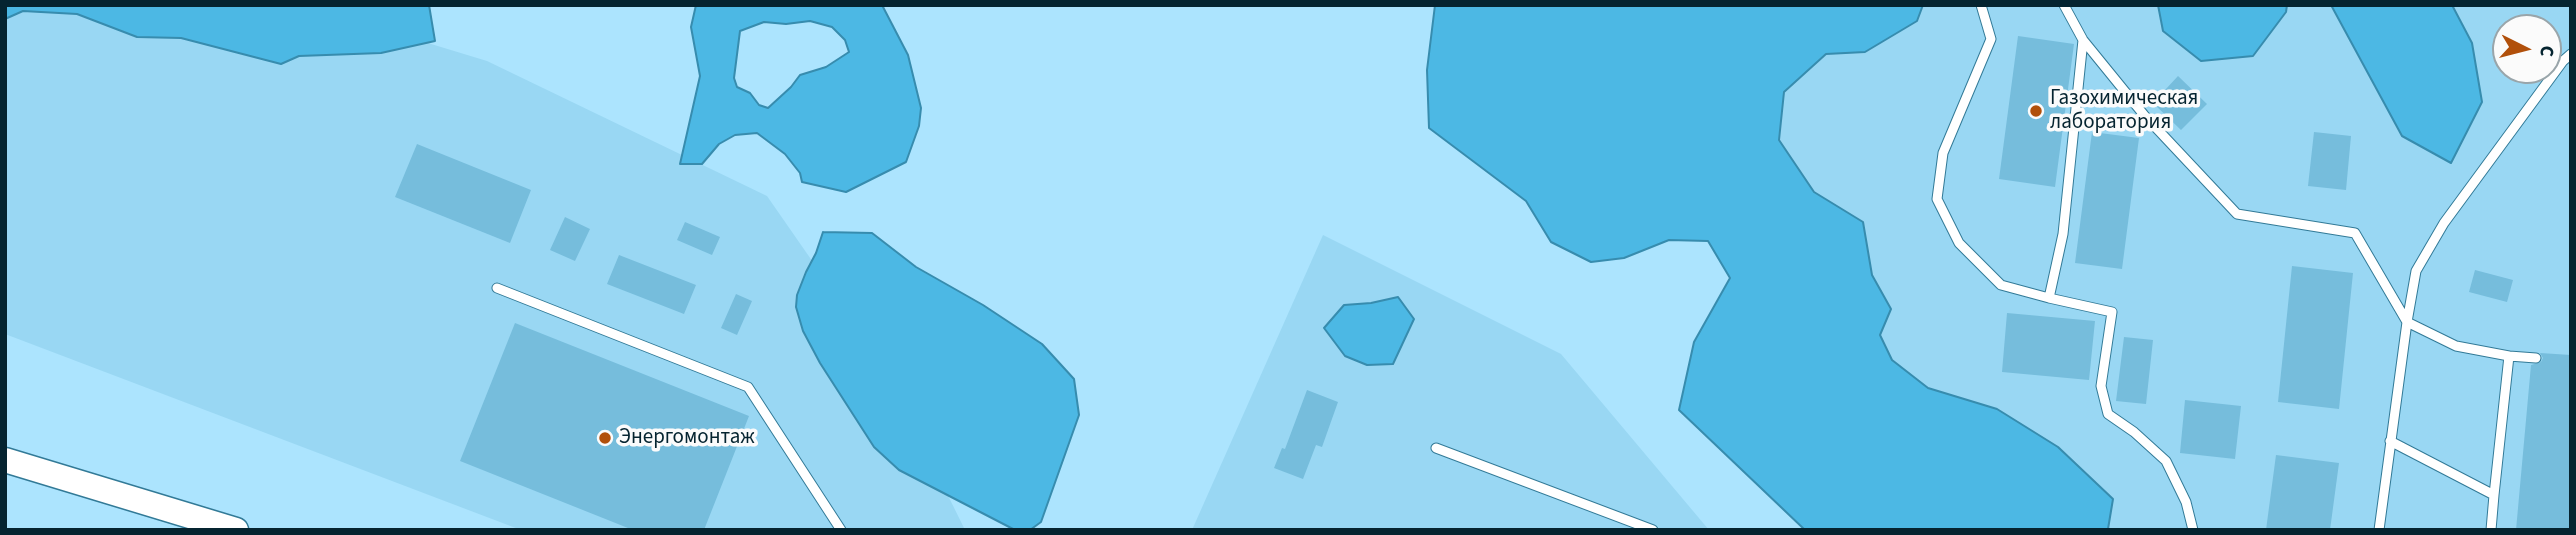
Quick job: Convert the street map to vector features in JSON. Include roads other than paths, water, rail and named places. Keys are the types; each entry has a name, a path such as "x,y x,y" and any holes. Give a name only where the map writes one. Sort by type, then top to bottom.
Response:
{"main road":[{"path":"5,460 236,530"}],"lane":[{"path":"1981,5 1991,39 1943,153 1937,199 1959,243 2001,285 2112,312 2101,386 2108,414 2134,432 2166,461 2186,502 2193,530"},
{"path":"2064,5 2083,40 2144,115 2238,214 2355,233 2407,321 2456,346 2536,358"},
{"path":"2049,298 2063,234 2083,40"},
{"path":"2379,530 2416,271 2444,223 2563,61 2571,54"},
{"path":"497,288 748,387 841,530"},
{"path":"2491,530 2509,356"},
{"path":"2390,441 2494,495"},
{"path":"1436,448 1653,530"}],"place":[{"name":"Газохимическая лаборатория","path":"2036,111"},
{"name":"Энергомонтаж","path":"605,438"}]}
